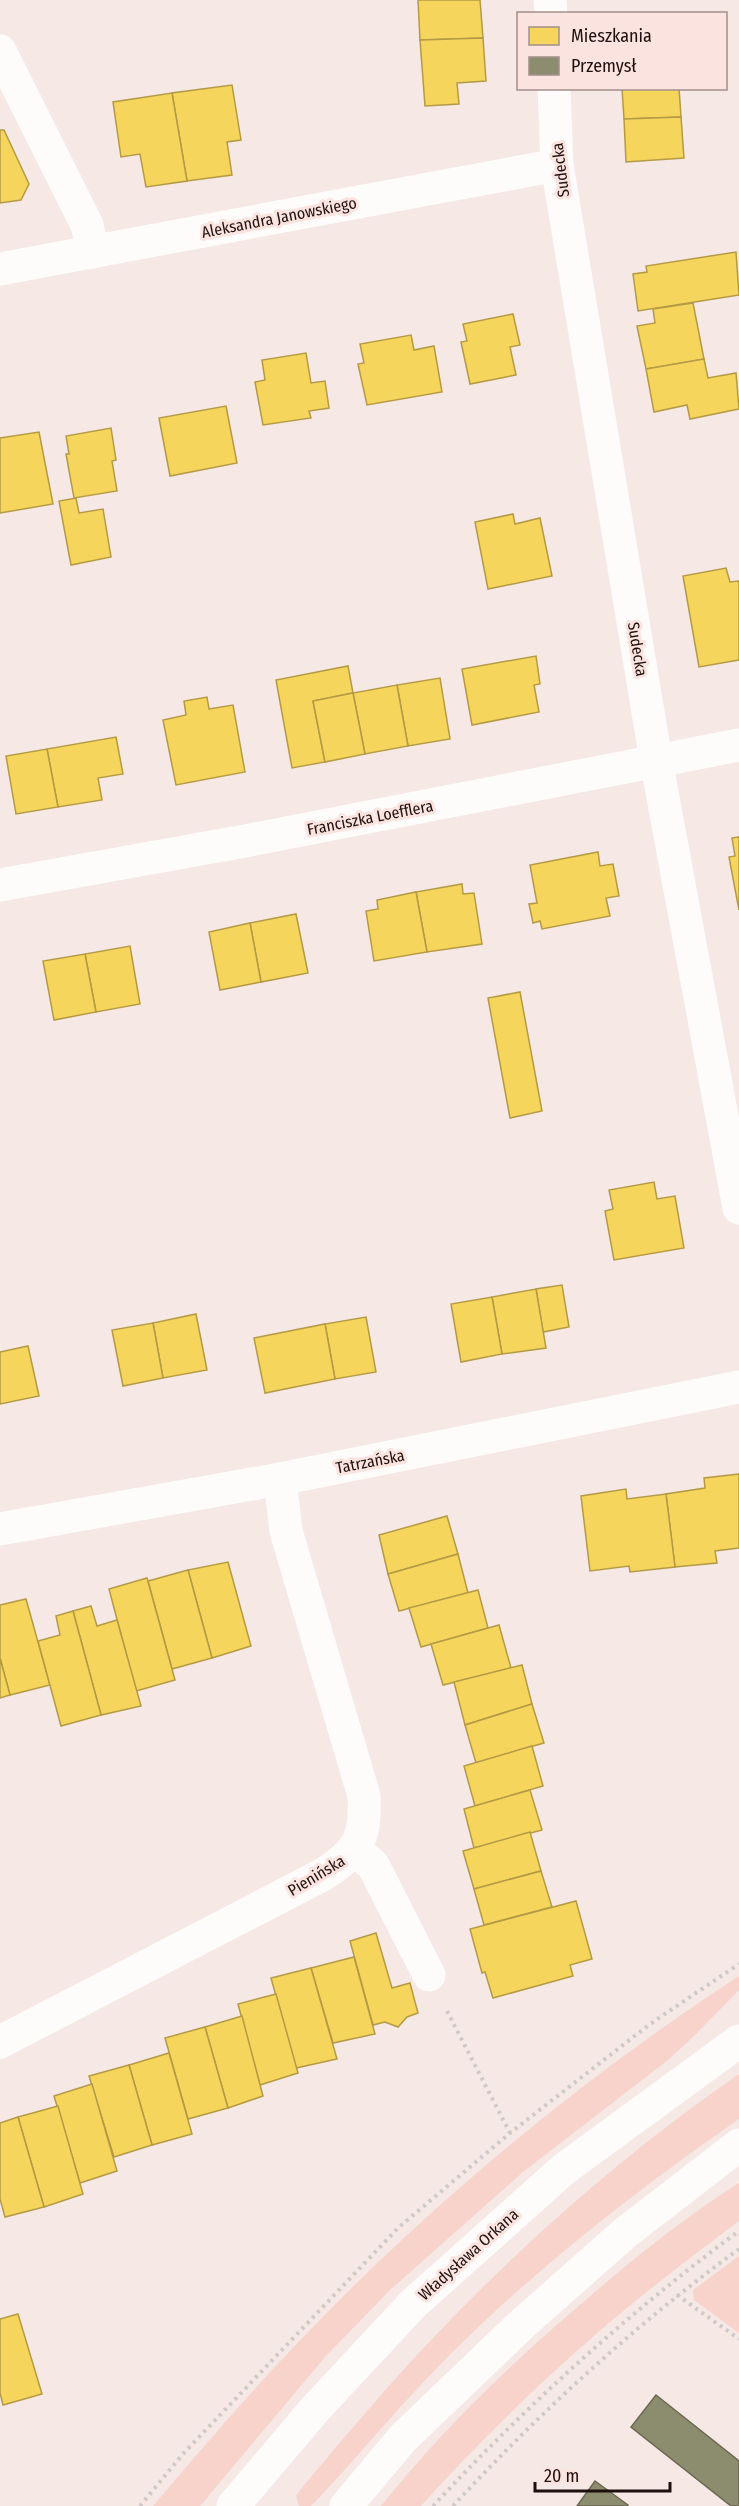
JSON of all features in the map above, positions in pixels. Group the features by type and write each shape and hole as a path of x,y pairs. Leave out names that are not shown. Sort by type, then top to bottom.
{"street":[{"path":"0,51 87,225 93,252"},
{"name":"Sudecka","path":"554,90 557,165 656,760 739,1208"},
{"name":"Aleksandra Janowskiego","path":"0,269 557,165"},
{"name":"Franciszka Loefflera","path":"0,885 245,841 739,745"},
{"name":"Tatrzańska","path":"0,1529 279,1479 739,1386"},
{"name":"Pienińska","path":"0,2042 324,1874 355,1850 365,1813 364,1796 286,1531 279,1479"},
{"path":"355,1850 373,1865 429,1976"},
{"name":"Władysława Orkana","path":"233,2506 316,2408 413,2304 564,2169 739,2041"},
{"path":"346,2506 403,2438 521,2325 625,2233 739,2145"}],"path":[{"path":"140,2506 182,2455 398,2228 510,2133 651,2024 739,1964"},
{"path":"429,1976 510,2133"},
{"path":"433,2506 497,2438 621,2324 739,2231"},
{"path":"453,2506 542,2414 677,2295 739,2249"},
{"path":"677,2295 739,2339"}],"shaded area":[{"path":"739,1976 739,1990 668,2060 523,2172 390,2290 325,2357 200,2506 153,2506 292,2349 411,2231 516,2140 571,2096 682,2014"},
{"path":"739,2074 739,2119 619,2207 542,2270 434,2371 311,2506 299,2506 296,2496 305,2484 401,2373 469,2301 542,2231 618,2165"},
{"path":"739,2183 739,2221 631,2305 568,2359 507,2416 421,2506 381,2506 446,2431 541,2339 650,2247"},
{"path":"739,2256 739,2333 694,2300 693,2290"}],"building: Mieszkania":[{"path":"418,0 480,0 483,38 420,40"},
{"path":"483,38 486,81 457,83 459,104 425,106 420,40"},
{"path":"232,85 241,140 227,142 232,175 187,181 172,93"},
{"path":"622,90 679,90 681,117 624,119"},
{"path":"172,93 187,181 146,187 140,154 121,157 113,102"},
{"path":"681,117 684,158 626,162 624,119"},
{"path":"0,130 4,130 29,184 21,200 0,203"},
{"path":"736,252 739,295 638,311 633,274 647,272 646,266"},
{"path":"693,303 704,359 646,369 637,326 655,323 653,309"},
{"path":"513,314 520,345 510,347 516,375 470,384 461,342 467,341 463,324"},
{"path":"411,335 414,350 434,346 442,392 367,405 358,364 364,363 360,344"},
{"path":"306,353 311,383 325,381 329,408 309,411 311,418 263,425 255,382 265,380 262,360"},
{"path":"704,359 708,378 736,373 739,409 690,419 687,405 654,412 646,369"},
{"path":"226,406 237,463 170,476 159,418"},
{"path":"111,428 116,460 112,461 117,491 74,498 66,454 69,454 66,436"},
{"path":"39,432 53,504 0,513 0,438"},
{"path":"76,498 79,513 103,509 111,557 71,565 59,501"},
{"path":"513,514 515,524 540,518 552,576 488,589 475,522"},
{"path":"726,568 730,582 739,581 739,660 699,667 683,576"},
{"path":"536,656 540,684 534,685 539,712 472,725 462,669"},
{"path":"348,666 353,693 313,701 325,762 292,768 276,680"},
{"path":"440,678 450,739 408,746 397,685"},
{"path":"397,685 408,746 365,754 353,693"},
{"path":"353,693 365,754 325,762 313,701"},
{"path":"207,697 209,709 233,705 245,772 176,785 163,720 186,715 184,701"},
{"path":"116,737 123,774 98,778 102,800 58,807 47,749"},
{"path":"47,749 58,807 16,814 6,756"},
{"path":"739,837 739,910 729,857 735,856 732,838"},
{"path":"598,852 600,866 613,864 619,896 606,898 610,916 542,929 540,921 533,923 529,904 537,903 530,865"},
{"path":"462,884 463,894 474,893 482,944 427,952 416,892"},
{"path":"416,892 427,952 374,961 366,911 378,909 377,900"},
{"path":"296,914 308,973 261,982 250,923"},
{"path":"250,923 261,982 220,990 209,932"},
{"path":"130,946 140,1004 96,1012 85,954"},
{"path":"85,954 96,1012 54,1020 43,961"},
{"path":"520,992 542,1111 510,1118 488,998"},
{"path":"654,1182 657,1199 675,1196 684,1248 614,1260 605,1211 613,1209 609,1190"},
{"path":"562,1285 569,1327 543,1332 536,1289"},
{"path":"536,1289 546,1348 502,1354 492,1297"},
{"path":"492,1297 502,1354 461,1362 451,1304"},
{"path":"196,1314 207,1370 163,1378 153,1323"},
{"path":"366,1317 376,1372 335,1379 325,1324"},
{"path":"153,1323 163,1378 123,1386 112,1330"},
{"path":"325,1324 335,1379 265,1393 254,1338"},
{"path":"28,1346 39,1396 0,1404 0,1352"},
{"path":"739,1474 739,1548 715,1551 717,1563 675,1567 666,1494 705,1488 704,1478"},
{"path":"626,1489 627,1499 666,1494 675,1567 630,1572 629,1566 590,1571 581,1496"},
{"path":"447,1516 458,1554 388,1574 379,1535"},
{"path":"458,1554 468,1593 399,1611 388,1574"},
{"path":"228,1562 251,1646 212,1658 188,1570"},
{"path":"188,1570 212,1658 172,1669 148,1581"},
{"path":"147,1578 175,1680 136,1691 109,1589"},
{"path":"478,1590 488,1628 421,1647 409,1608"},
{"path":"26,1599 50,1685 10,1695 0,1658 0,1605"},
{"path":"91,1606 97,1626 117,1620 141,1706 101,1715 73,1611"},
{"path":"73,1611 101,1715 61,1726 38,1641 60,1635 56,1616"},
{"path":"499,1625 511,1668 443,1685 431,1644"},
{"path":"0,1658 10,1695 0,1698"},
{"path":"522,1665 532,1704 465,1725 454,1682"},
{"path":"532,1704 544,1743 476,1763 465,1725"},
{"path":"532,1746 543,1786 475,1806 464,1766"},
{"path":"530,1790 542,1830 474,1848 464,1809"},
{"path":"530,1832 541,1871 474,1889 463,1851"},
{"path":"541,1871 552,1907 484,1925 474,1889"},
{"path":"576,1901 592,1959 570,1965 573,1976 493,1998 485,1972 482,1973 470,1929"},
{"path":"376,1933 392,1988 410,1983 418,2013 407,2017 398,2027 385,2022 373,2025 350,1941"},
{"path":"354,1957 375,2034 333,2043 311,1968"},
{"path":"311,1968 337,2059 296,2068 271,1978"},
{"path":"276,1994 298,2073 260,2085 238,2004"},
{"path":"242,2016 263,2096 228,2108 205,2027"},
{"path":"205,2027 228,2108 188,2119 165,2038"},
{"path":"169,2053 192,2134 152,2145 129,2065"},
{"path":"129,2065 152,2145 114,2157 89,2076"},
{"path":"92,2084 117,2171 80,2183 54,2096"},
{"path":"58,2106 83,2194 44,2207 18,2117"},
{"path":"18,2117 44,2207 5,2217 0,2199 0,2123"},
{"path":"18,2314 42,2394 3,2405 0,2393 0,2319"}],"building: Przemysł":[{"path":"656,2395 739,2461 739,2506 731,2506 631,2427"},
{"path":"595,2481 628,2505 577,2506"}]}
